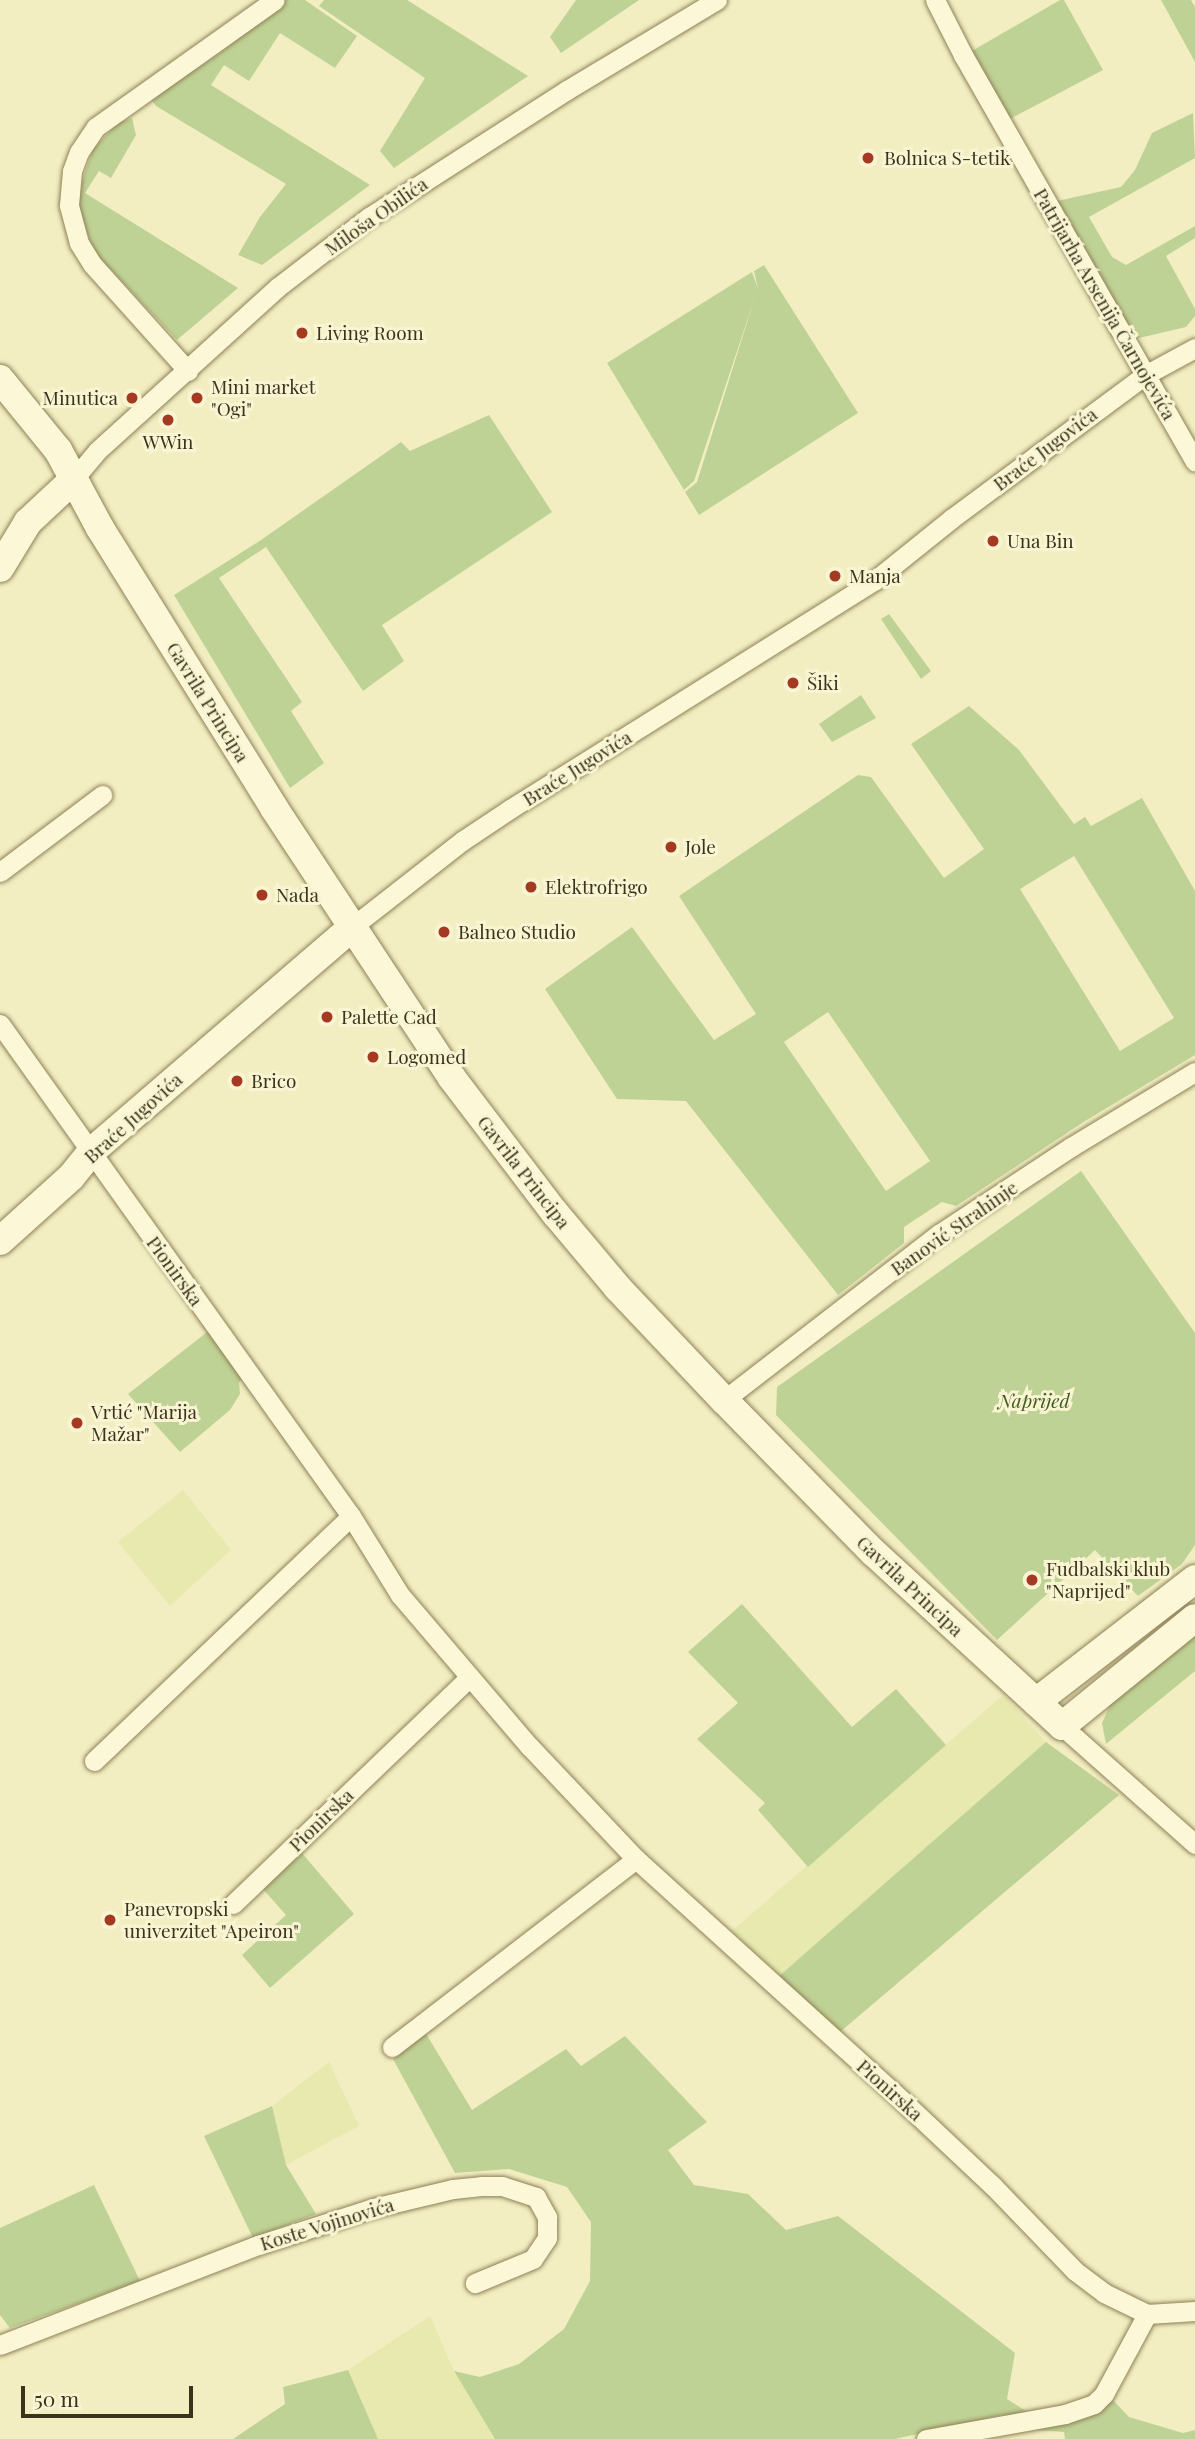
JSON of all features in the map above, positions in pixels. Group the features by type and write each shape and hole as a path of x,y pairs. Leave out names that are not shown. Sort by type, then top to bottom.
{"main road":[{"name":"Gavrila Principa","path":"0,379 51,439 72,481 274,808 452,1078 501,1145 617,1287 724,1400 873,1552 1062,1726"},
{"path":"0,568 29,522 72,481"},
{"name":"Braće Jugovića","path":"0,1241 71,1177 92,1152 352,927"},
{"path":"1036,1702 1195,1579"},
{"path":"1062,1726 1195,1618"}],"street":[{"path":"188,371 170,347 92,264 79,243 69,205 72,172 96,127 275,0"},
{"name":"Miloša Obilića","path":"72,481 97,451 278,287 369,217 567,90 717,0"},
{"name":"Patrijarha Arsenija Čarnojevića","path":"935,0 963,55 1195,461"},
{"name":"Braće Jugovića","path":"352,927 452,848 500,816 874,581 951,519 1145,375 1195,348"},
{"path":"0,872 103,795"},
{"name":"Pionirska","path":"0,1024 351,1516 400,1595 530,1747 636,1858 891,2090 993,2186 1075,2271 1104,2293 1147,2314"},
{"name":"Banović Strahinje","path":"724,1400 939,1234 1195,1072"},
{"path":"93,1761 351,1516"},
{"name":"Pionirska","path":"233,1904 469,1678"},
{"name":"Gavrila Principa","path":"1062,1726 1195,1844"},
{"path":"392,2047 636,1858"},
{"name":"Koste Vojinovića","path":"0,2345 258,2245 373,2208 453,2189 481,2186 502,2186 536,2197 547,2217 547,2238 533,2259 474,2283"},
{"path":"926,2439 1065,2414 1094,2404 1104,2394 1147,2314 1195,2311"}],"green space":[{"path":"286,0 305,0 357,36 335,68 280,33 249,81 224,65 211,85 370,185 262,265 238,255 260,217 286,184 156,106 151,99 220,53"},
{"path":"324,0 407,0 528,76 394,168 380,151 425,78 319,6"},
{"path":"576,0 639,0 561,53 550,37"},
{"path":"1064,0 1103,70 1004,122 965,55"},
{"path":"1161,0 1191,0 1195,7 1195,62"},
{"path":"1193,113 1195,158 1089,217 1112,257 1126,265 1195,226 1195,238 1166,256 1195,309 1195,316 1186,327 1135,339 1057,201 1121,187 1135,170 1152,133"},
{"path":"132,118 136,135 111,178 99,171 85,193 238,288 177,340 97,255 80,218 78,194 93,149 118,123"},
{"path":"764,265 858,413 699,515 685,492 697,482 755,297 694,481 684,490 607,363 752,272 758,289 754,271"},
{"path":"489,415 552,512 382,625 404,661 363,691 266,547 219,578 302,702 291,711 324,763 290,788 174,595 261,540 401,442 410,451"},
{"path":"889,614 931,671 921,679 881,619"},
{"path":"861,695 876,718 832,742 819,724"},
{"path":"969,706 1019,750 1074,824 1085,817 1091,826 1142,798 1195,891 1195,1055 1085,1121 956,1206 942,1202 904,1227 904,1243 838,1295 686,1101 617,1099 545,989 632,927 714,1040 756,1014 679,896 858,775 871,777 944,878 984,849 911,744","holes":["1074,856 1174,1018 1120,1051 1020,889","828,1012 930,1161 886,1191 784,1042"]},
{"name":"Naprijed","path":"1081,1171 1195,1333 1195,1545 1182,1564 1138,1596 1095,1550 997,1640 776,1415 777,1387"},
{"path":"211,1329 245,1378 239,1382 240,1394 230,1410 180,1452 128,1394"},
{"path":"183,1490 231,1550 170,1606 118,1542"},
{"path":"742,1604 852,1727 896,1689 946,1745 808,1867 758,1810 765,1803 697,1739 738,1703 688,1652"},
{"path":"1195,1634 1195,1671 1106,1744 1102,1723 1110,1705"},
{"path":"1003,1695 1046,1742 778,1977 732,1931"},
{"path":"1046,1742 1119,1795 840,2032 778,1977"},
{"path":"301,1852 354,1914 270,1988 242,1955 286,1915 262,1888"},
{"path":"425,2032 472,2110 566,2049 581,2066 625,2036 707,2122 668,2150 694,2185 748,2194 786,2230 838,2216 1015,2353 1007,2399 1050,2426 1112,2399 1129,2417 1183,2433 1195,2430 1195,2439 1065,2439 1064,2432 1018,2429 1003,2415 895,2439 495,2439 454,2371 480,2377 519,2364 564,2329 590,2281 591,2222 567,2187 509,2169 455,2173 393,2059"},
{"path":"329,2062 359,2126 286,2165 272,2106"},
{"path":"272,2106 286,2165 316,2214 253,2238 204,2136"},
{"path":"94,2185 140,2281 10,2328 0,2315 0,2228"},
{"path":"430,2316 454,2371 495,2439 378,2439 348,2370"},
{"path":"348,2370 378,2439 233,2439 285,2404 283,2387"}],"place":[{"name":"Bolnica S-tetik","path":"868,158"},
{"name":"Living Room","path":"302,333"},
{"name":"Minutica","path":"132,398"},
{"name":"Mini market \"Ogi\"","path":"197,398"},
{"name":"WWin","path":"168,420"},
{"name":"Una Bin","path":"993,541"},
{"name":"Manja","path":"835,576"},
{"name":"Šiki","path":"793,683"},
{"name":"Jole","path":"671,847"},
{"name":"Elektrofrigo","path":"531,887"},
{"name":"Nada","path":"262,895"},
{"name":"Balneo Studio","path":"444,932"},
{"name":"Palette Cad","path":"327,1017"},
{"name":"Logomed","path":"373,1057"},
{"name":"Brico","path":"237,1081"},
{"name":"Vrtić \"Marija Mažar\"","path":"77,1423"},
{"name":"Fudbalski klub \"Naprijed\"","path":"1032,1580"},
{"name":"Panevropski univerzitet \"Apeiron\"","path":"110,1920"}]}
